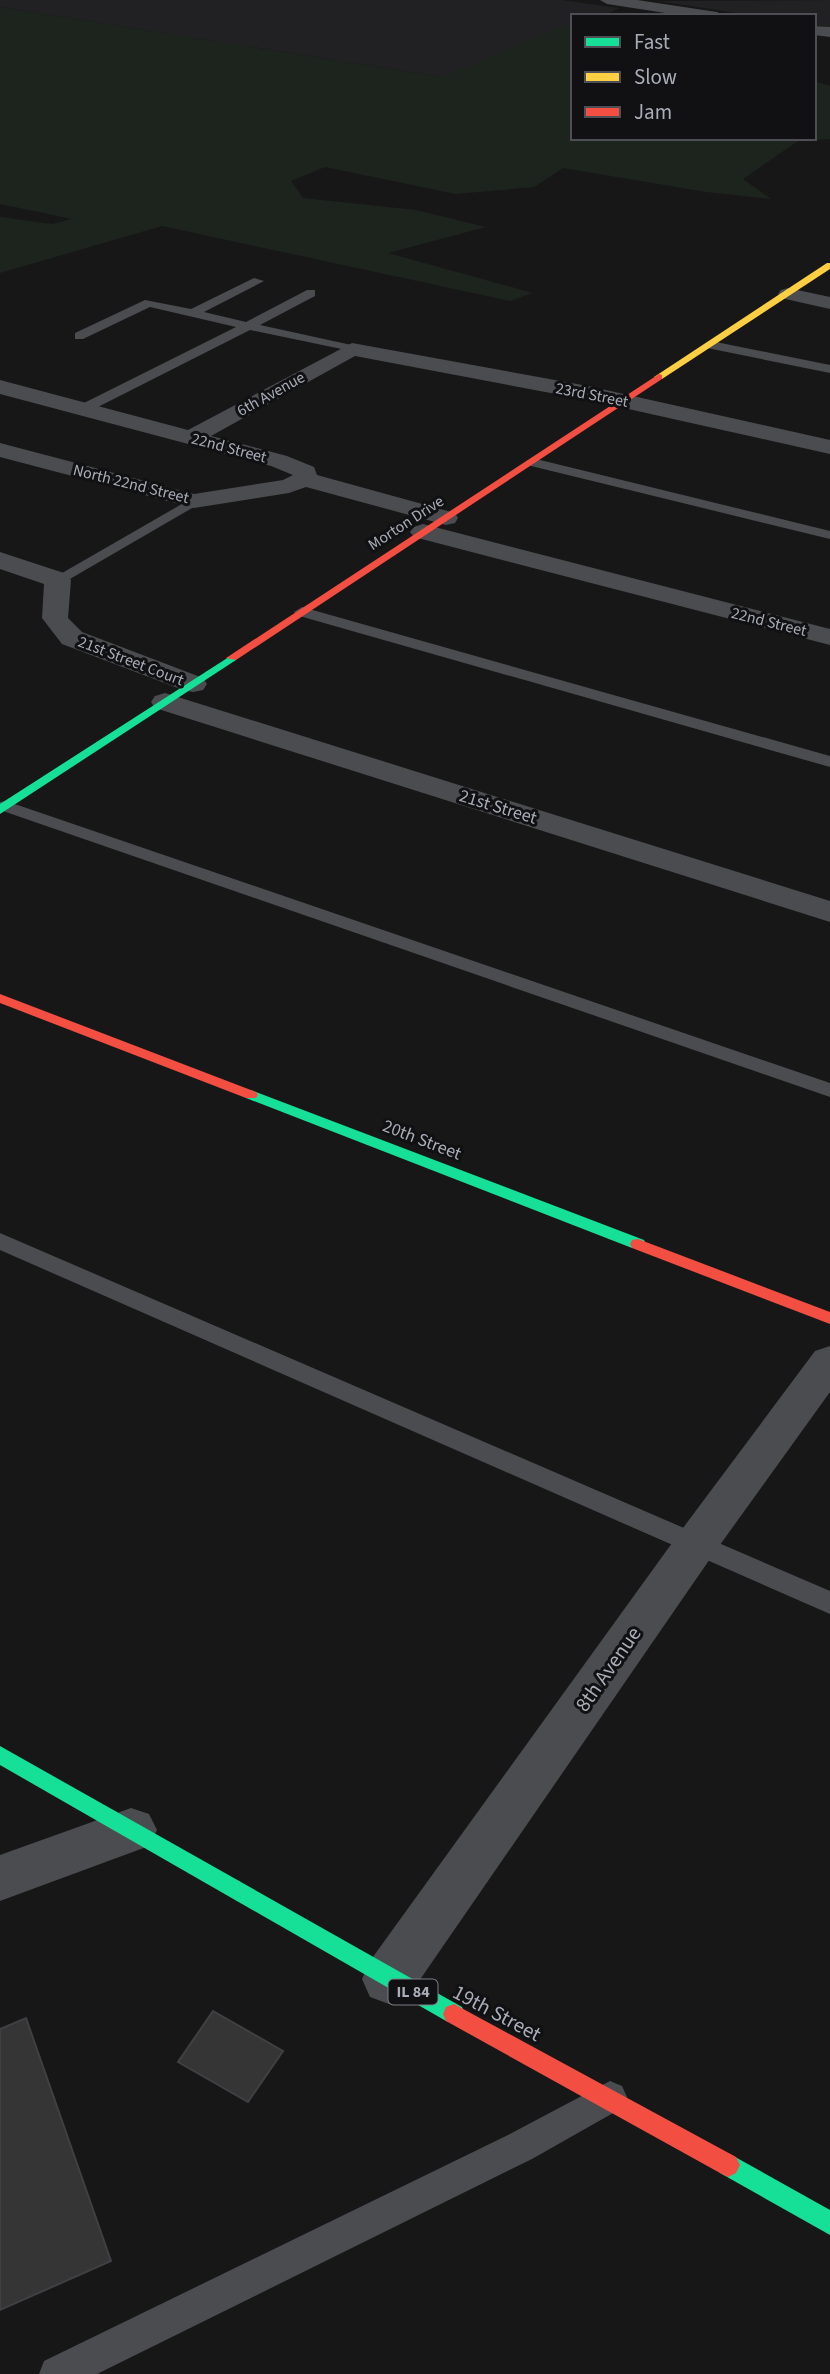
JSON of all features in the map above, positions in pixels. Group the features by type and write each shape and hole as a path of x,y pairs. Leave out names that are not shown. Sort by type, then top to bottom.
{"street":[{"path":"607,0 703,14"},
{"name":"Morton Drive","path":"3,808 830,265"},
{"path":"788,295 830,303"},
{"name":"23rd Street","path":"352,349 624,401 830,447"},
{"name":"6th Avenue","path":"190,438 352,349"},
{"name":"22nd Street","path":"0,387 295,467 306,472 304,480 446,518"},
{"name":"North 22nd Street","path":"0,450 194,501 289,486 304,480"},
{"name":"22nd Street","path":"422,532 830,638"},
{"path":"0,560 58,580"},
{"name":"21st Street Court","path":"58,580 54,600 58,628 93,648 193,684"},
{"name":"21st Street","path":"165,702 830,912"},
{"name":"20th Street","path":"0,998 830,1318"},
{"name":"8th Avenue","path":"389,1979 696,1544 830,1361"},
{"name":"19th Street","path":"0,1755 389,1979 610,2098 830,2223"},
{"path":"0,1878 131,1830"}],"lane":[{"path":"192,313 258,281"},
{"path":"83,410 311,293"},
{"path":"79,336 149,303 352,349"},
{"path":"711,345 830,369"},
{"path":"532,463 830,535"},
{"path":"58,580 194,501"},
{"path":"302,612 830,762"},
{"path":"3,808 830,1090"},
{"path":"0,1241 830,1603"},
{"path":"57,2374 520,2147 610,2098"}],"shaded area":[{"path":"0,0 561,0 619,8 607,14 571,14 571,30 460,80 0,7"},
{"path":"830,0 830,27 816,25 816,14 743,14 658,1"},
{"path":"0,7 442,77 571,23 571,140 814,140 798,141 743,179 771,199 706,192 563,168 534,187 456,194 325,167 291,181 303,198 416,210 486,227 388,253 533,293 510,301 162,226 0,273 0,217 52,224 72,219 0,204"},
{"path":"816,82 830,86 830,139 816,140"}],"building":[{"path":"213,2011 283,2051 248,2102 178,2062"},
{"path":"26,2018 111,2261 0,2310 0,2029"}],"traffic: fast":[{"path":"0,810 232,658"},
{"path":"251,1095 638,1244"},
{"path":"0,1755 454,2014"},
{"path":"728,2165 830,2223"}],"traffic: slow":[{"path":"659,377 830,265"}],"traffic: jam":[{"path":"232,658 659,377"},
{"path":"0,998 251,1095"},
{"path":"638,1244 830,1318"},
{"path":"454,2014 728,2165"}]}
